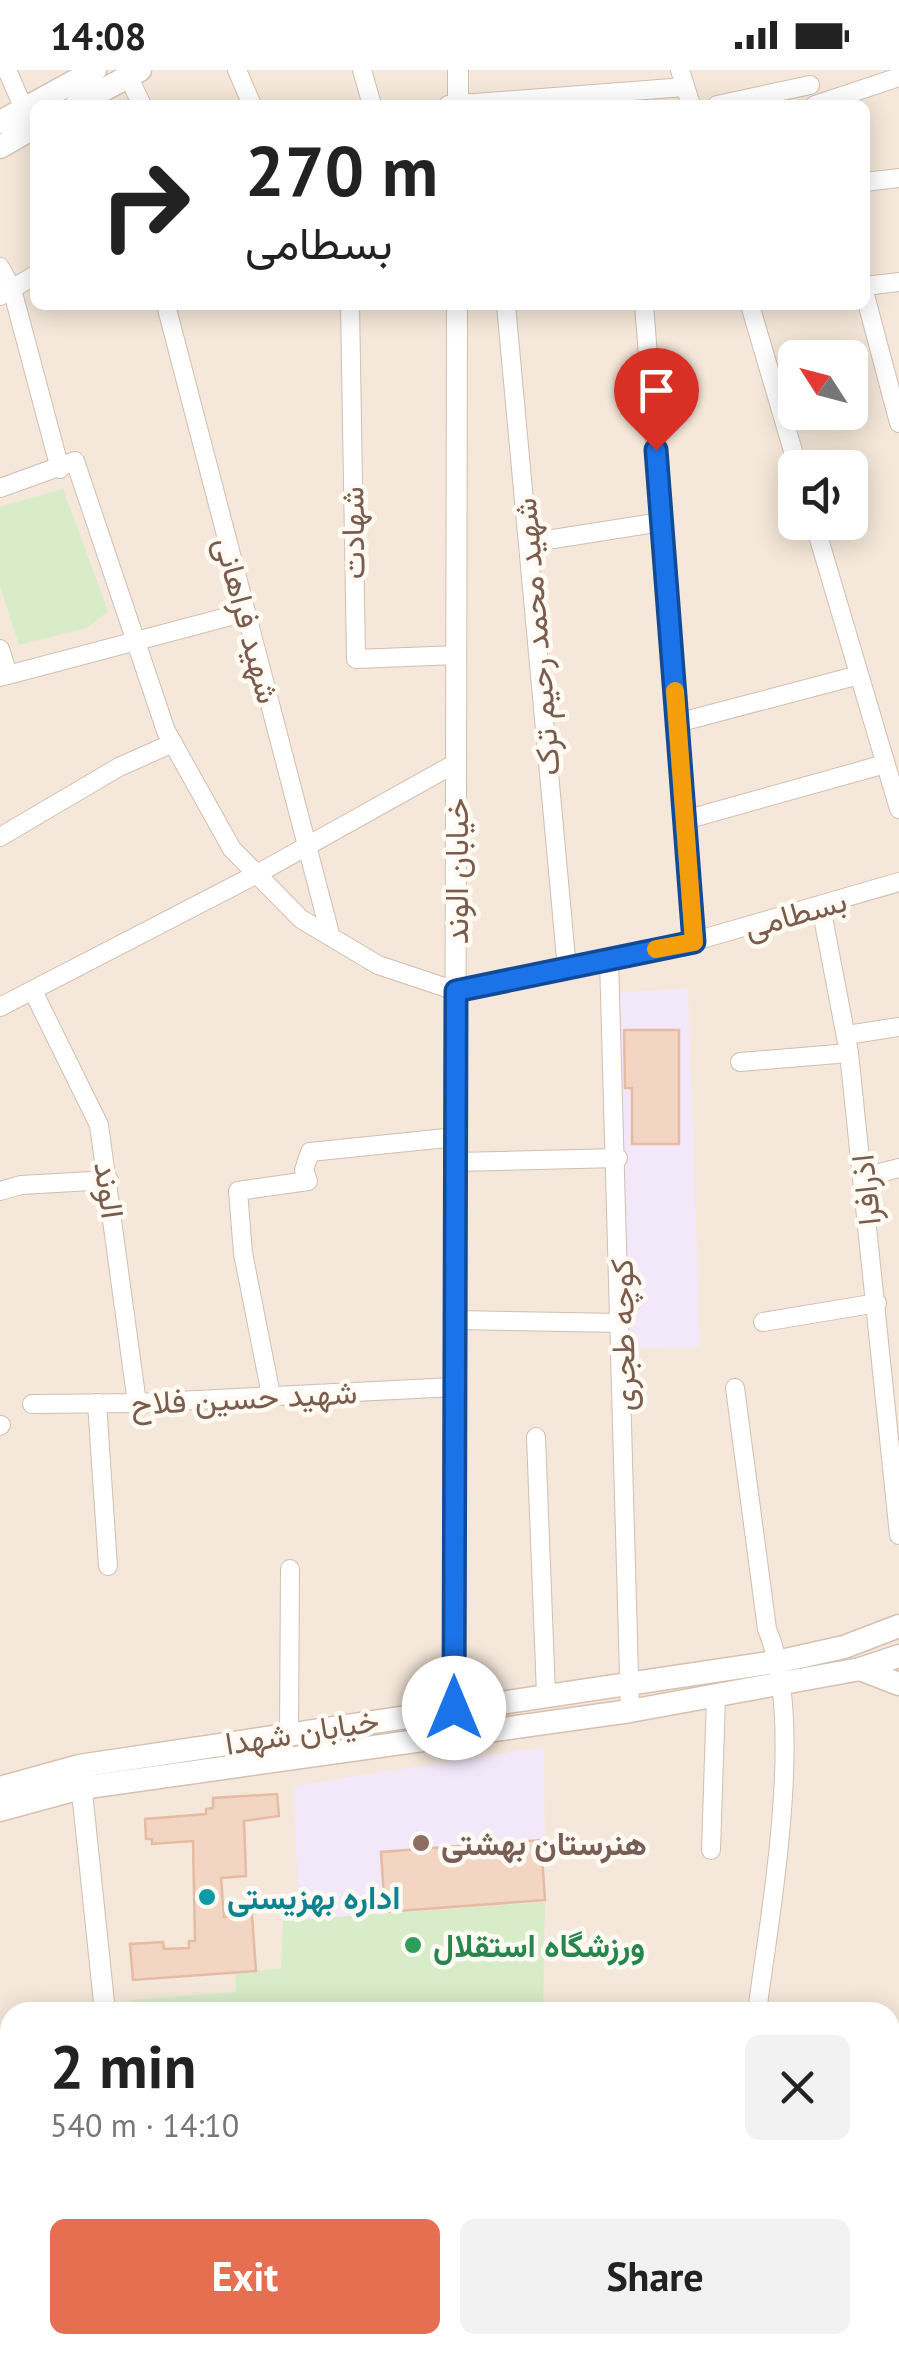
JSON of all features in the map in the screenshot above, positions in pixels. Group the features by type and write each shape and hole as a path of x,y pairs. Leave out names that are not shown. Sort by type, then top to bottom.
{"main road":[{"path":"61,100 95,70"},
{"path":"85,100 134,73"},
{"path":"0,122 30,125"},
{"path":"0,146 30,126"},
{"name":"خیابان شهدا","path":"0,1788 454,1737 716,1697 899,1626"},
{"name":"خیابان شهدا","path":"0,1810 80,1777 289,1734 628,1681 860,1669 899,1656"},
{"path":"860,1669 899,1684"}],"street":[{"path":"7,70 30,121"},
{"path":"237,70 250,100"},
{"path":"362,70 371,100"},
{"path":"454,100 458,70"},
{"path":"134,73 141,100"},
{"path":"734,100 808,77"},
{"path":"830,100 899,77"},
{"path":"570,100 628,98 685,87"},
{"path":"870,181 899,178"},
{"path":"0,267 67,465 173,743 232,849 302,919 378,964 456,991"},
{"path":"6,293 30,278"},
{"path":"870,285 899,282"},
{"name":"شهید فراهانی","path":"167,310 330,934"},
{"name":"شهادت","path":"350,310 356,659 457,655"},
{"name":"خیابان الوند","path":"454,1737 457,310"},
{"name":"شهید محمد رحیم ترک","path":"506,310 567,968"},
{"path":"644,310 694,942"},
{"path":"751,310 793,450"},
{"path":"869,310 899,422"},
{"path":"0,488 67,465"},
{"path":"528,543 661,522"},
{"path":"819,540 859,674 889,753 899,810"},
{"path":"0,648 4,676 246,612"},
{"path":"677,723 859,674"},
{"path":"0,837 119,767 173,743"},
{"path":"685,820 889,753"},
{"path":"0,1008 257,874 456,763"},
{"name":"بسطامی","path":"456,991 694,942 899,882"},
{"name":"اذرافرا","path":"821,907 848,1044 899,1535"},
{"name":"کوچه طجری","path":"610,958 630,1711"},
{"name":"الوند","path":"33,990 99,1125 110,1180 137,1403"},
{"path":"740,1062 848,1044 899,1027"},
{"path":"271,1396 243,1253 238,1192 308,1181 304,1170 310,1152 456,1137"},
{"path":"456,1162 618,1158"},
{"path":"864,1176 899,1168"},
{"path":"0,1191 21,1184 110,1180"},
{"path":"763,1322 877,1304"},
{"path":"455,1320 622,1323"},
{"name":"شهید حسین فلاح","path":"32,1404 137,1403 455,1387"},
{"path":"735,1388 767,1629 782,1673 776,1866 758,2002"},
{"path":"97,1404 108,1566"},
{"path":"536,1437 546,1694"},
{"path":"289,1734 290,1570"},
{"path":"711,1850 716,1697"},
{"path":"80,1777 104,2002"}],"shaded area":[{"path":"0,70 899,70 899,2002 0,2002"},
{"path":"688,988 700,1347 622,1348 619,993"},
{"name":"هنرستان بهشتی","path":"544,1747 545,1900 299,1920 294,1786"}],"green space":[{"path":"63,489 108,611 87,628 19,645 0,586 0,507"},
{"name":"ورزشگاه استقلال","path":"545,1902 543,2002 131,2002 236,1992 235,1972 281,1969 283,1921"}],"building":[{"path":"624,1030 679,1030 679,1144 632,1144 632,1088 625,1088"},
{"name":"اداره بهزیستی","path":"277,1794 279,1816 244,1821 246,1876 221,1878 224,1917 252,1915 256,1971 133,1980 130,1944 163,1942 164,1949 189,1948 189,1941 195,1941 193,1841 152,1844 152,1839 146,1839 145,1819 206,1814 206,1809 213,1808 213,1798"},
{"path":"541,1840 545,1900 385,1912 381,1852"}],"slow traffic":[{"path":"656,949 694,942 675,691"}],"place":[{"name":"هنرستان بهشتی","path":"421,1843"},
{"name":"اداره بهزیستی","path":"207,1897"},
{"name":"ورزشگاه استقلال","path":"413,1945"}],"route":[{"path":"454,1708 456,991 694,942 656,450"}]}
